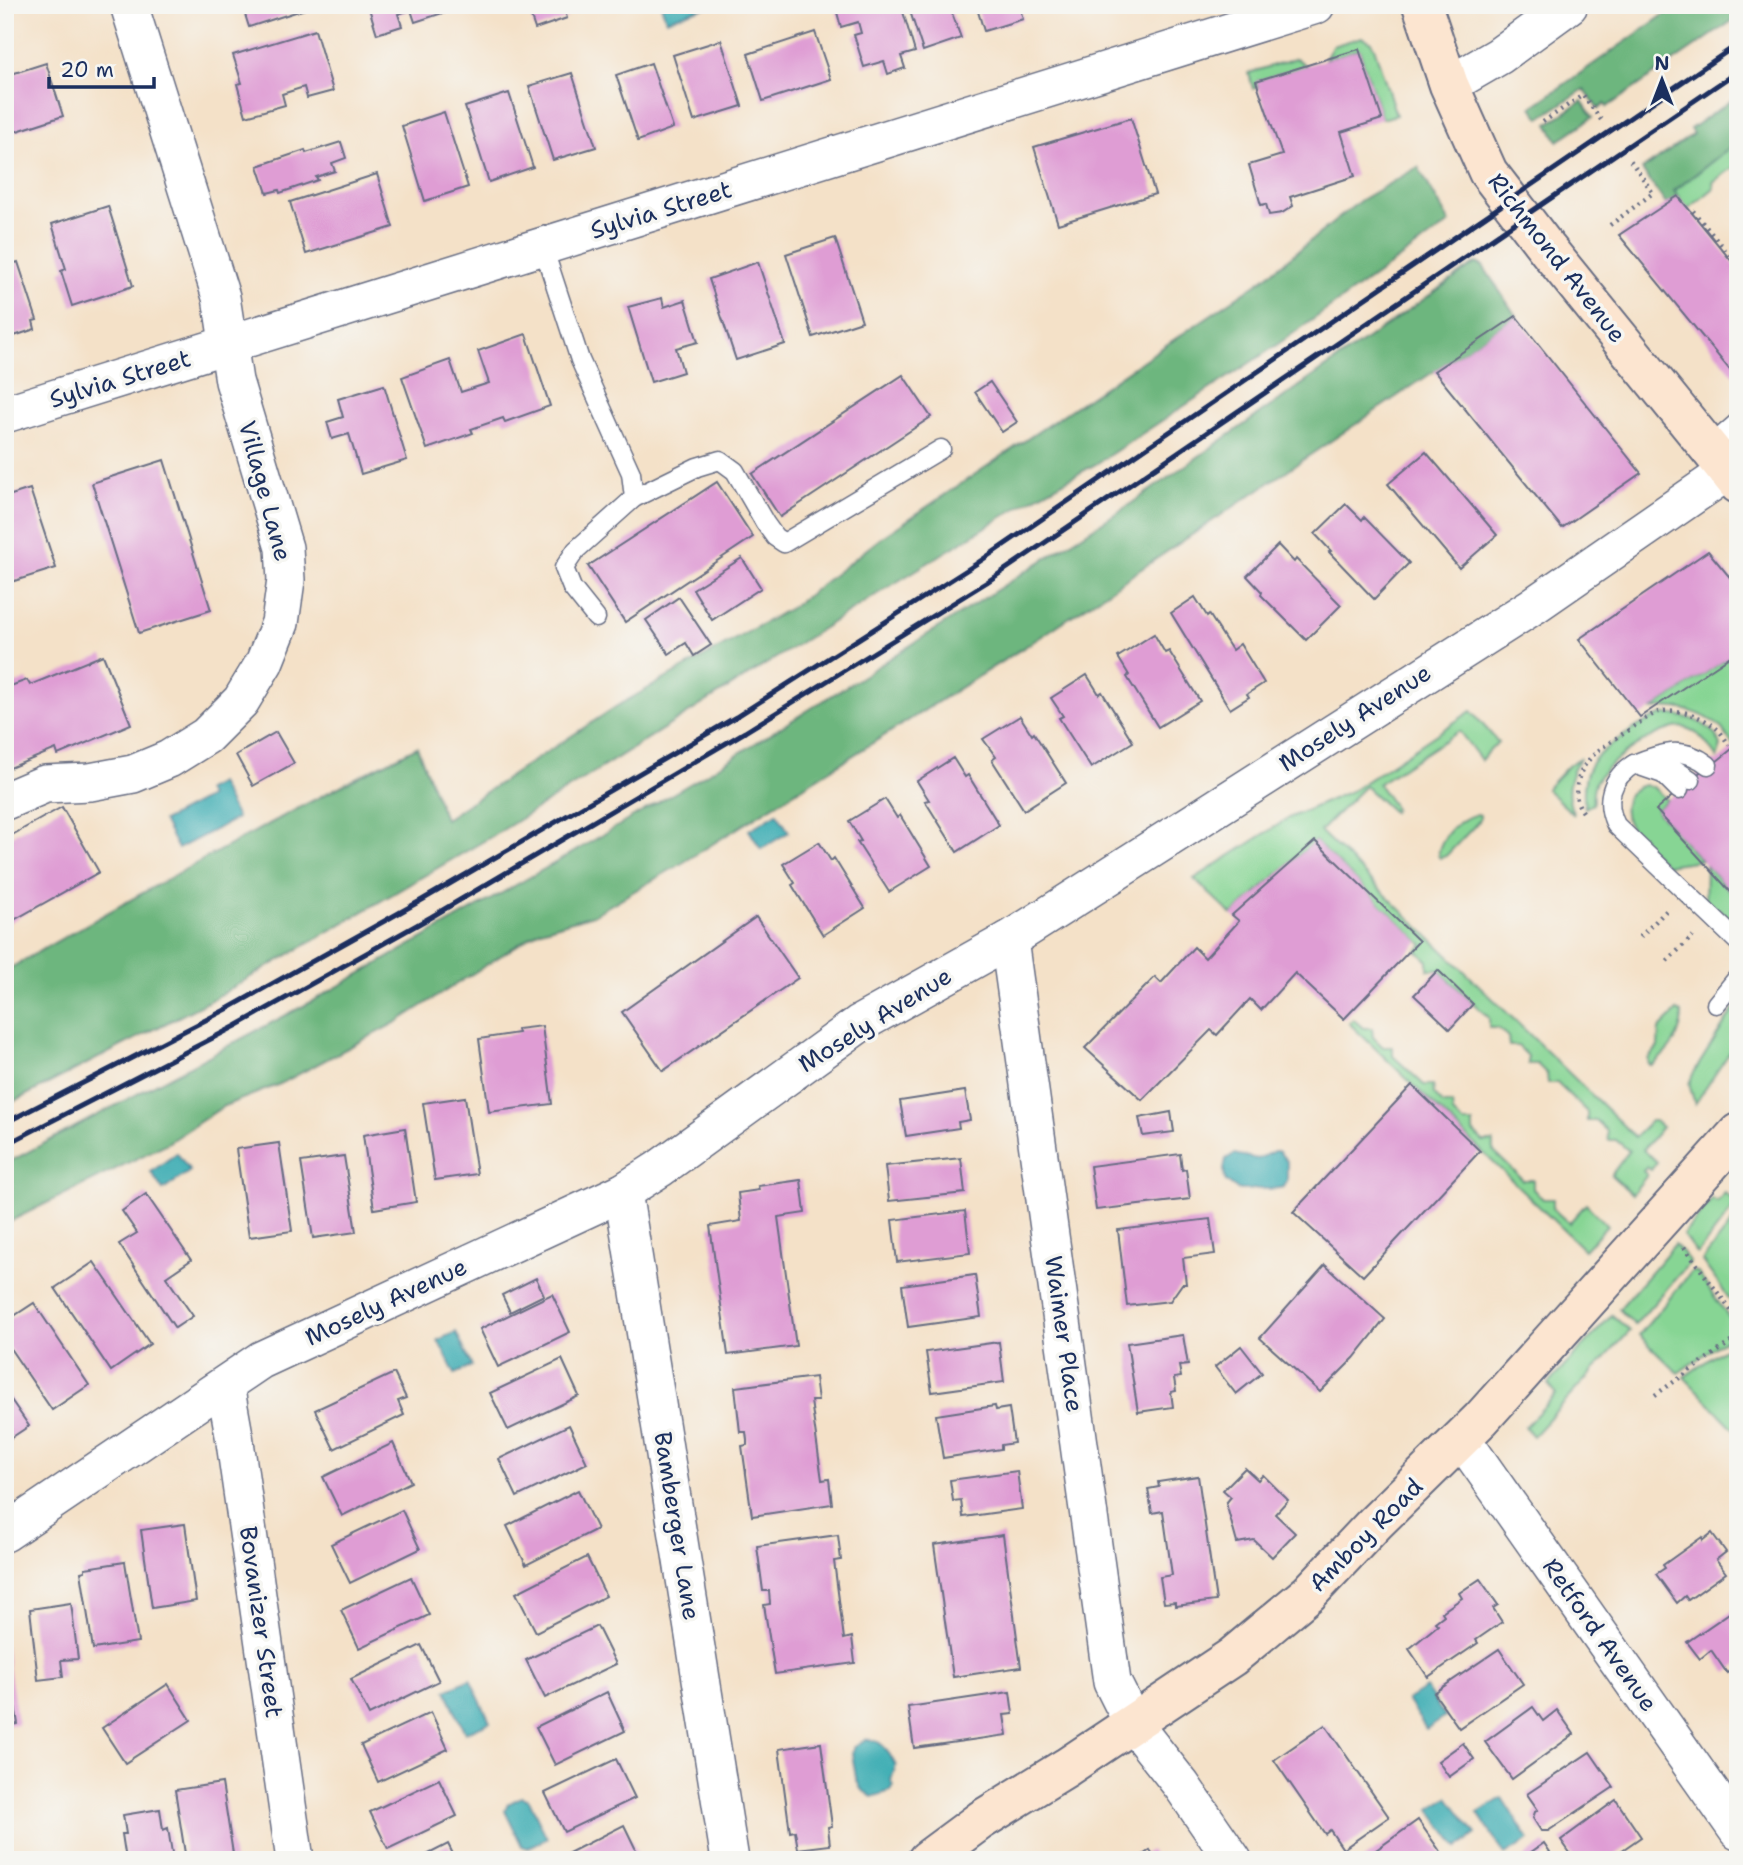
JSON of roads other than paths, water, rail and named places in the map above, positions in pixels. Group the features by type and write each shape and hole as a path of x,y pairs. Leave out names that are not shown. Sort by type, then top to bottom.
{"main road":[{"name":"Richmond Avenue","path":"1422,5 1449,85 1488,172 1724,468"},
{"name":"Amboy Road","path":"927,1860 981,1820 1133,1724 1231,1657 1309,1594 1375,1523 1462,1439 1737,1135"}],"street":[{"name":"Village Lane","path":"5,801 45,784 111,779 133,774 169,759 206,736 241,701 264,663 279,623 286,580 284,548 234,381 220,297 129,5"},
{"name":"Sylvia Street","path":"5,414 1316,5"},
{"path":"1449,85 1499,55 1569,5"},
{"name":"Mosely Avenue","path":"5,1533 261,1360 623,1192 659,1169 859,1024 1009,940 1533,606 1724,468"},
{"name":"Waimer Place","path":"1009,940 1112,1682 1133,1724 1182,1786 1233,1860"},
{"name":"Bamberger Lane","path":"623,1192 730,1860"},
{"name":"Bovanizer Street","path":"225,1385 295,1860"},
{"name":"Retford Avenue","path":"1462,1439 1738,1831"}],"lane":[{"path":"543,247 580,360 631,473 634,498"},
{"path":"1724,468 1738,422"},
{"path":"596,618 572,587 564,568 576,550 634,498 697,467 720,460 735,471 770,530 784,543 941,449"},
{"path":"1634,764 1663,774 1694,777 1688,763 1665,758 1634,764 1618,777 1612,787 1610,806 1616,825 1738,942"},
{"path":"1717,1003 1738,977"}],"water":[{"path":"661,5 708,5 708,6 666,20"},
{"path":"219,783 237,818 178,849 163,821 209,797 206,790"},
{"path":"777,813 789,832 761,849 749,830"},
{"path":"1278,1151 1287,1161 1287,1181 1284,1187 1243,1190 1236,1189 1225,1180 1226,1159 1234,1154 1258,1159"},
{"path":"177,1153 190,1171 163,1190 151,1172"},
{"path":"456,1332 472,1366 455,1374 438,1340"},
{"path":"470,1679 490,1722 465,1733 446,1690"},
{"path":"1426,1688 1445,1717 1426,1729 1407,1700"},
{"path":"866,1739 881,1744 896,1766 891,1780 894,1786 891,1791 872,1797 861,1789 856,1778 852,1753 855,1746"},
{"path":"521,1797 529,1800 547,1838 528,1848 522,1846 505,1811 508,1804"},
{"path":"1448,1797 1476,1834 1458,1847 1430,1809"},
{"path":"1502,1798 1529,1840 1505,1855 1478,1813"}],"railway":[{"path":"5,1123 229,1008 422,900 736,717 976,564 1738,44"},
{"path":"5,1145 236,1026 431,917 745,732 987,582 1738,71"}]}
